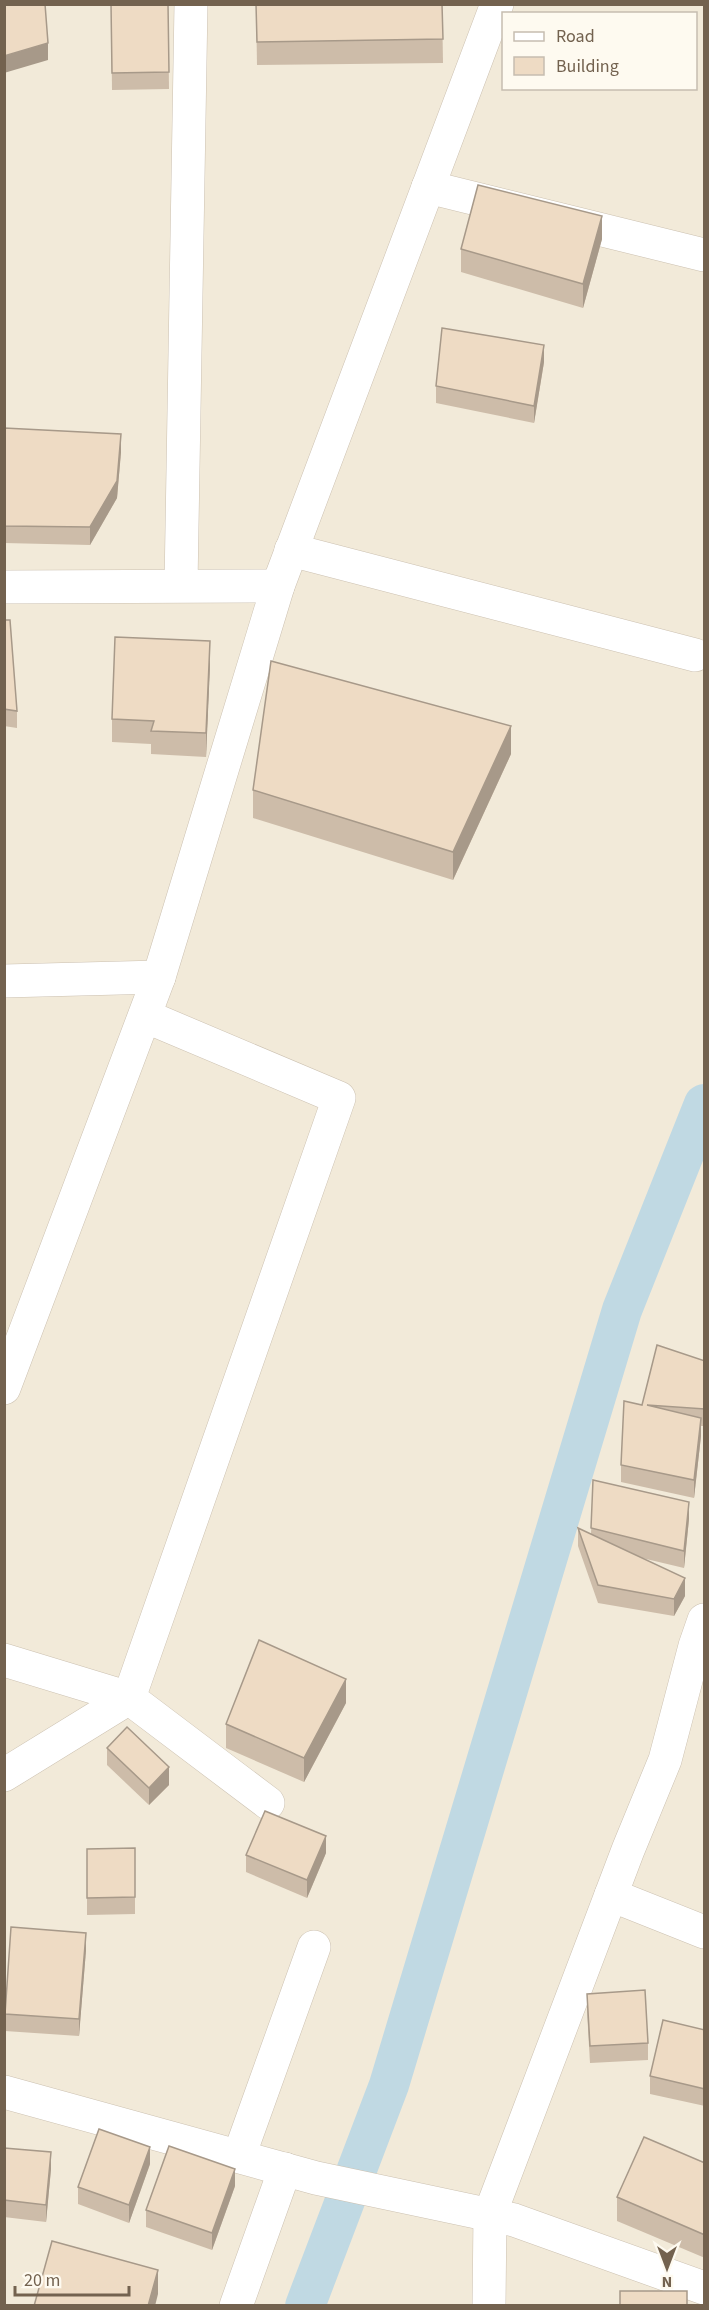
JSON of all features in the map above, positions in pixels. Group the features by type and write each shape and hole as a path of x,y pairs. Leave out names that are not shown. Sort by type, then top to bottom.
{"street":[{"path":"181,585 191,4"},
{"path":"4,1388 159,977 278,586 497,4"},
{"path":"428,188 705,255"},
{"path":"291,550 695,654"},
{"path":"4,587 278,586"},
{"path":"4,981 159,977"},
{"path":"4,1775 129,1698 339,1098 145,1016"},
{"path":"489,2306 490,2214 611,1895 695,1685 705,1620"},
{"path":"4,1660 129,1698 268,1803"},
{"path":"611,1895 705,1932"},
{"path":"238,2156 314,1947"},
{"path":"4,2092 316,2178 514,2220 705,2288"},
{"path":"236,2306 285,2169"}],"shaded area":[{"path":"5,5 704,5 704,2305 5,2305"}],"building":[{"path":"4,4 45,4 48,43 4,56"},
{"path":"111,4 168,4 169,72 112,73"},
{"path":"256,4 442,4 443,39 257,42"},
{"path":"478,185 602,216 583,284 461,249"},
{"path":"442,328 544,345 534,406 436,386"},
{"path":"4,428 121,434 117,481 90,527 4,526"},
{"path":"4,620 10,620 17,711 4,709"},
{"path":"115,637 210,641 206,733 151,731 154,721 112,719"},
{"path":"271,661 511,726 453,852 253,790"},
{"path":"657,1345 705,1361 705,1409 647,1405 701,1418 694,1480 621,1465 624,1401 642,1405"},
{"path":"593,1480 689,1502 684,1551 591,1528"},
{"path":"578,1528 685,1578 674,1599 598,1585"},
{"path":"259,1640 346,1679 304,1758 226,1724"},
{"path":"127,1727 169,1767 149,1788 107,1748"},
{"path":"265,1811 326,1836 307,1880 246,1855"},
{"path":"135,1848 135,1897 87,1898 87,1849"},
{"path":"11,1927 86,1933 79,2019 5,2014"},
{"path":"645,1990 648,2043 590,2046 587,1994"},
{"path":"663,2020 705,2030 705,2089 650,2076"},
{"path":"99,2129 150,2147 129,2205 78,2187"},
{"path":"644,2137 705,2163 705,2235 617,2197"},
{"path":"169,2146 235,2169 212,2233 146,2210"},
{"path":"4,2148 51,2152 46,2205 4,2200"},
{"path":"52,2241 158,2270 148,2306 34,2306"},
{"path":"620,2291 687,2291 687,2306 620,2306"}],"waterway":[{"path":"305,2306 389,2085 622,1310 704,1104"}]}
